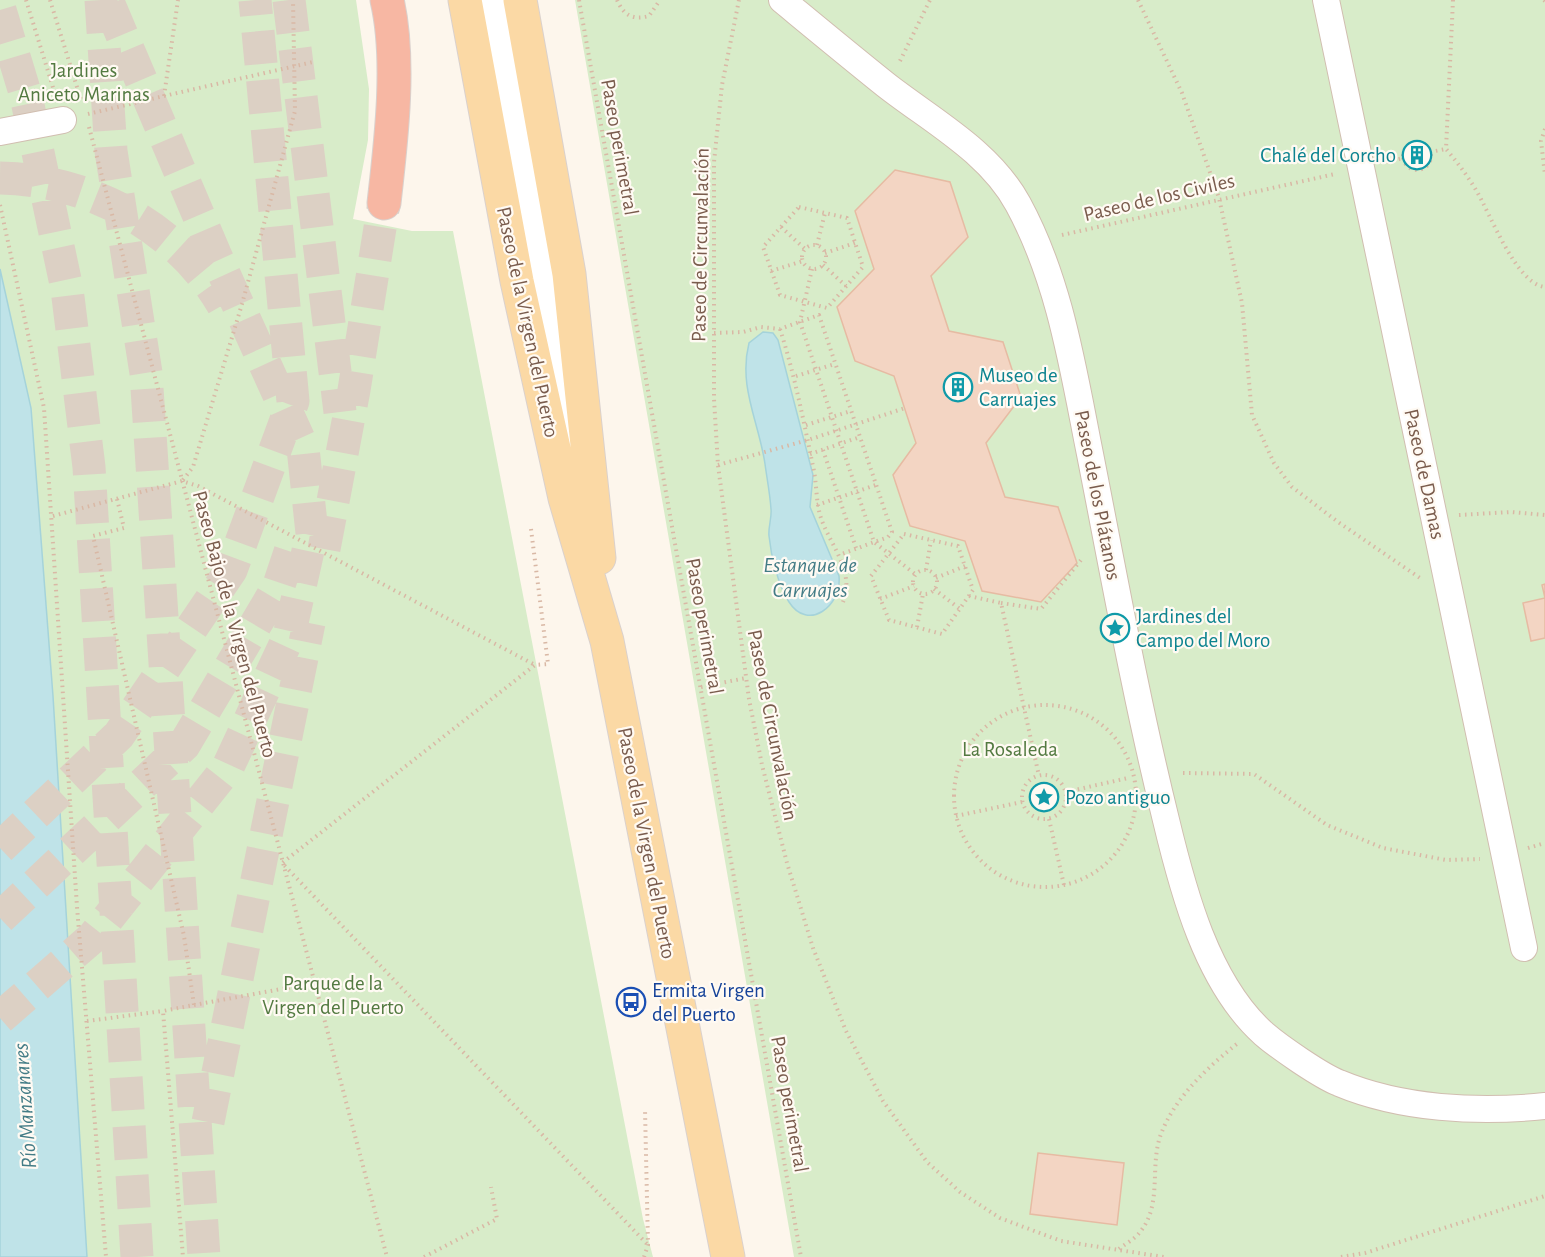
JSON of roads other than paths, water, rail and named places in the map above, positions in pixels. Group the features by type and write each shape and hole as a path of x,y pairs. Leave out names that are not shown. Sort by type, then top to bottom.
{"highway":[{"path":"384,203 392,126 392,55 387,0"}],"main road":[{"name":"Paseo de la Virgen del Puerto","path":"465,0 517,281 563,487 607,640 728,1257"},
{"name":"Paseo de la Virgen del Puerto","path":"519,0 569,274 607,640"}],"street":[{"name":"Paseo de la Virgen del Puerto","path":"491,0 607,640"},
{"name":"Paseo de los Plátanos","path":"782,0 888,86 984,159 1017,202 1035,241 1063,316 1108,545 1144,775 1193,921 1234,998 1259,1027 1337,1083 1401,1101 1471,1109 1545,1106"},
{"name":"Paseo de Damas","path":"1326,0 1524,948"},
{"path":"0,132 74,117"}],"water":[{"name":"Río Manzanares","path":"0,269 31,408 53,696 87,1257 0,1257"},
{"name":"Estanque de Carruajes","path":"763,332 773,333 778,340 813,475 810,507 839,576 835,597 830,605 814,615 805,615 797,611 789,602 778,579 771,552 769,492 746,375 749,343"}],"tunnel":[{"path":"101,0 111,151 146,373 204,1257"},
{"path":"0,848 119,735 231,570 293,401 255,0"},
{"path":"289,0 340,412"},
{"path":"0,1018 93,937 228,767 289,636 312,533 303,448 215,254 108,2"},
{"path":"0,10 26,96 67,289 89,467 137,1257"},
{"path":"0,178 66,187 98,198 128,213 156,231 182,253 204,277 223,305"},
{"path":"324,549 354,390 384,203"},
{"path":"0,918 184,745 279,585 291,549"},
{"path":"208,1122 309,623"}],"place":[{"name":"Chalé del Corcho","path":"1417,155"},
{"name":"Museo de Carruajes","path":"958,387"},
{"name":"Jardines del Campo del Moro","path":"1115,628"},
{"name":"Pozo antiguo","path":"1044,797"},
{"name":"Ermita Virgen del Puerto","path":"631,1002"}],"park label":[{"name":"Jardines Aniceto Marinas","path":"84,82"},
{"name":"La Rosaleda","path":"1010,749"},
{"name":"Parque de la Virgen del Puerto","path":"333,995"}]}
